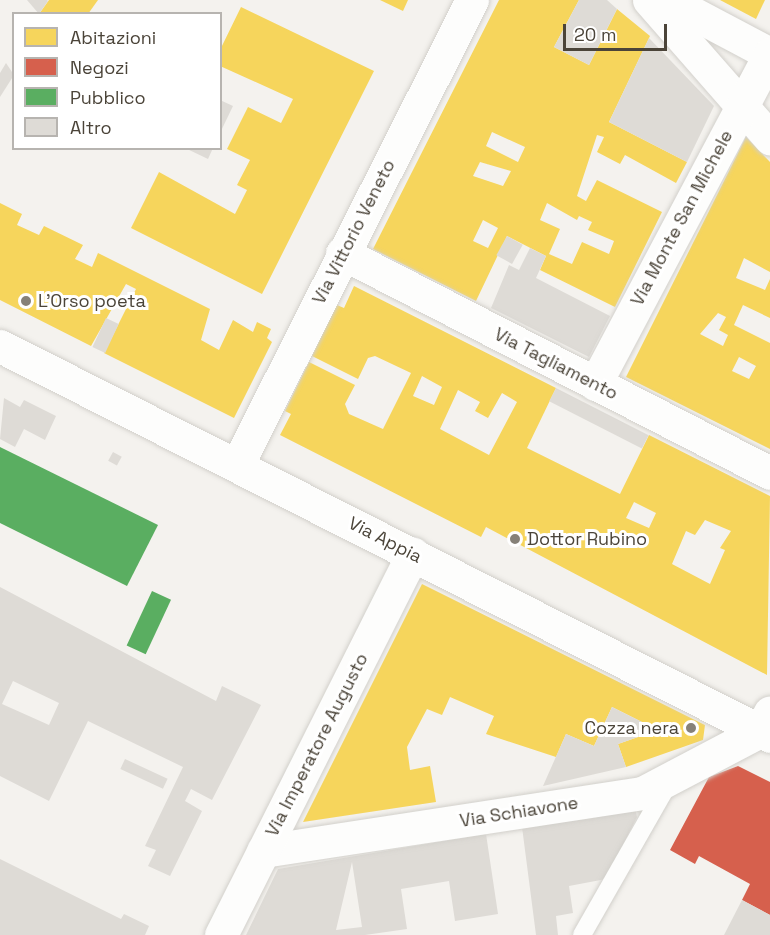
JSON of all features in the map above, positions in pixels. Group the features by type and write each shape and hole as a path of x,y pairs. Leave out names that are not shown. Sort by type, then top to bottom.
{"street":[{"name":"Via Vittorio Veneto","path":"237,465 342,253 472,0"},
{"path":"649,0 770,138"},
{"path":"668,0 770,53"},
{"name":"Via Monte San Michele","path":"595,384 770,53"},
{"name":"Via Tagliamento","path":"342,253 770,473"},
{"name":"Via Appia","path":"0,346 412,554 767,727"},
{"name":"Via Imperatore Augusto","path":"221,935 412,554"},
{"name":"Via Schiavone","path":"263,851 642,793 767,727"}],"lane":[{"path":"582,935 672,777"}],"building: Abitazioni":[{"path":"49,0 98,0 89,12 40,12"},
{"path":"380,0 408,0 403,11"},
{"path":"499,0 579,0 554,47 589,65 617,9 650,36 609,122 687,162 676,183 625,155 620,164 597,152 604,137 597,135 577,196 586,201 597,180 662,212 615,307 540,270 546,256 507,236 476,301 373,249","holes":["492,132 525,147 518,162 486,146","480,162 511,171 503,186 473,176","547,203 577,220 579,216 592,222 588,230 614,241 609,254 582,242 572,264 549,254 560,229 540,220","483,220 498,228 488,248 473,241"]},
{"path":"720,0 765,0 756,19"},
{"path":"241,7 374,71 262,294 131,228 159,172 235,214 247,190 237,185 250,160 227,149 248,107 281,123 293,99 222,67 222,46"},
{"path":"746,137 770,162 770,272 744,258 736,278 765,290 770,279 770,318 743,305 734,325 770,343 770,449 626,377","holes":["718,313 726,317 719,330 728,335 723,346 700,334","739,357 756,366 749,379 732,371"]},
{"path":"0,203 22,214 17,225 39,235 44,226 83,245 75,259 92,267 98,253 210,309 201,340 219,350 233,320 253,332 257,322 271,329 267,338 272,342 234,418 104,353 136,289 126,284 91,346 0,300"},
{"path":"354,286 556,388 527,448 620,494 649,435 770,496 767,675 486,527 481,537 280,435 291,414 285,411 309,362 355,385 345,404 349,414 383,429 411,373 375,356 368,358 358,379 312,356 337,305 344,308","holes":["422,376 442,387 434,405 413,396","458,390 480,402 475,411 488,418 502,393 517,402 489,455 440,429","634,502 656,513 649,528 626,518","705,520 731,531 720,548 725,550 710,584 672,564 686,531 695,535"]},
{"path":"422,584 705,725 703,740 626,767 618,744 658,730 612,707 594,746 566,734 556,757 486,734 494,716 450,697 442,715 427,709 407,747 410,770 430,766 436,802 303,822"}],"building: Negozi":[{"path":"738,766 770,782 770,915 742,900 750,884 699,856 695,864 670,850 709,777"}],"building: Pubblico":[{"path":"0,447 158,525 127,586 0,523"},
{"path":"152,591 171,600 146,654 127,645"}],"building: Altro":[{"path":"27,0 48,1 40,12 37,12"},
{"path":"579,0 607,0 617,9 589,65 554,47"},
{"path":"649,38 714,106 687,162 609,122"},
{"path":"6,63 12,72 12,78 0,97 0,73"},
{"path":"222,101 233,106 222,129"},
{"path":"189,150 212,150 208,159"},
{"path":"507,236 523,245 512,264 496,255"},
{"path":"530,248 546,256 536,278 610,316 589,357 491,308 509,265 519,270"},
{"path":"106,318 119,324 105,353 92,347"},
{"path":"556,388 649,435 642,449 549,401"},
{"path":"4,398 20,407 24,400 56,416 45,440 24,429 15,447 0,439"},
{"path":"113,452 122,457 117,466 108,461"},
{"path":"0,587 216,701 222,686 261,705 212,800 191,789 185,801 202,811 170,876 148,866 156,850 145,846 183,767 88,721 49,801 0,776","holes":["13,681 59,703 49,725 2,704"]},
{"path":"612,707 658,730 618,744 626,767 543,786 566,734 594,746"},
{"path":"125,759 168,779 163,789 120,769"},
{"path":"634,804 637,817 606,879 569,886 573,913 556,916 558,935 536,935 522,827"},
{"path":"486,834 498,914 455,921 449,881 401,889 407,929 365,935 246,935 278,869","holes":["352,862 362,927 336,930"]},
{"path":"0,859 121,919 124,914 149,926 145,935 0,935"},
{"path":"742,900 770,915 770,935 724,935"}],"place":[{"name":"L'Orso poeta","path":"26,301"},
{"name":"Dottor Rubino","path":"515,539"},
{"name":"Cozza nera","path":"691,728"}]}
